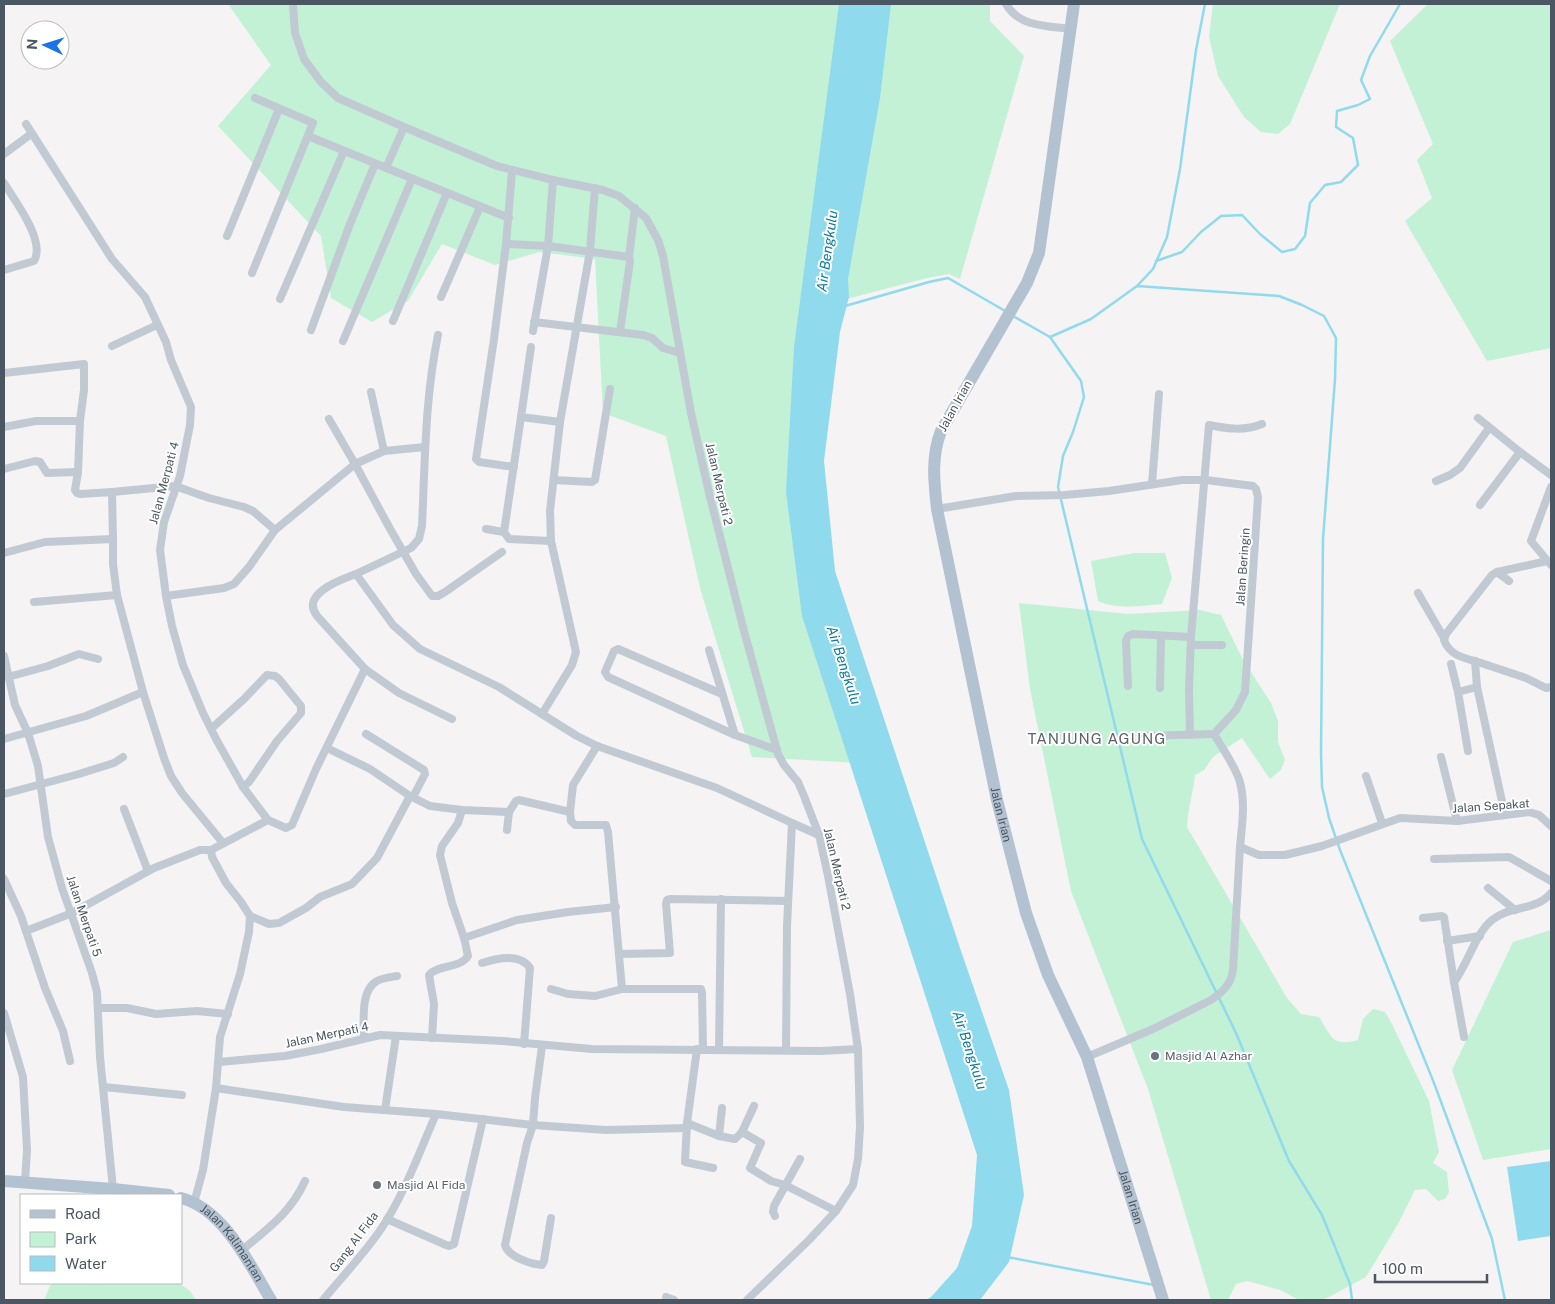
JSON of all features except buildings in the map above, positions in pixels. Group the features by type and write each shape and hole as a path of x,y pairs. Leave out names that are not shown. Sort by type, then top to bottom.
{"main road":[{"path":"1071,29 1074,4"},
{"name":"Jalan Irian","path":"1071,29 1039,253 1027,283 941,431 936,442 933,465 937,509 995,790 1016,875 1035,940 1048,975 1087,1057 1163,1300"},
{"path":"4,1181 160,1194"},
{"name":"Jalan Kalimantan","path":"182,1198 209,1212 220,1222 271,1300"}],"street":[{"name":"Jalan Merpati 2","path":"293,4 295,33 304,59 321,82 338,98 476,158 512,170 595,188 619,196 646,218 658,240 663,256 691,413 744,631 777,750 784,765 801,789 819,835 842,947 858,1049 860,1127 857,1169 849,1192 836,1211 809,1240 747,1300"},
{"path":"1006,4 1014,14 1027,22 1071,29"},
{"path":"252,273 313,123 255,98"},
{"path":"227,236 279,109"},
{"name":"Jalan Merpati 4","path":"26,124 112,259 145,297 166,342 171,360 191,407 190,425 180,476 164,522 160,550 166,596 183,665 216,739 243,787 268,820"},
{"path":"386,168 404,127"},
{"path":"4,154 31,134"},
{"path":"308,136 508,218"},
{"path":"280,299 344,151"},
{"path":"311,330 350,224 375,164"},
{"path":"512,170 506,244 476,459 480,463 514,467"},
{"path":"343,341 412,179"},
{"path":"533,331 548,246 553,180"},
{"path":"4,183 28,223 37,244 37,253 34,261 4,270"},
{"path":"542,714 572,665 576,652 551,541 550,511 560,422 590,251 595,188"},
{"path":"393,321 447,193"},
{"path":"441,297 480,206"},
{"path":"620,332 635,208"},
{"path":"506,244 548,246 629,257"},
{"path":"534,322 643,335 652,338 663,348 680,353"},
{"path":"112,346 157,325"},
{"path":"438,335 429,385 421,534 416,544 403,552 327,587 313,600 312,606 317,616 365,669 399,694 452,719"},
{"path":"531,347 504,532 509,539 551,541"},
{"path":"4,373 84,364 84,390 75,490 77,493 175,486 209,498 244,507 252,511 275,530"},
{"path":"554,480 592,482 595,480 610,389"},
{"path":"371,392 384,451"},
{"path":"1152,484 1154,432 1159,394"},
{"path":"521,416 560,422"},
{"path":"1478,418 1551,475"},
{"path":"328,419 356,464 403,552 430,594 436,596 445,592 502,552"},
{"path":"4,427 36,421 80,421"},
{"path":"1190,735 1188,690 1191,641 1209,425 1232,429 1250,429 1262,424"},
{"path":"1436,481 1460,468 1489,428"},
{"path":"166,596 224,588 234,584 275,530 356,464 384,451 425,447"},
{"path":"1480,505 1520,452"},
{"path":"4,469 40,462 47,473 78,472"},
{"name":"Jalan Beringin","path":"937,509 1016,496 1109,491 1182,480 1205,480 1253,486 1258,496 1245,692 1236,710 1214,734"},
{"path":"1444,638 1491,576 1497,572 1549,563 1531,541 1551,487"},
{"path":"112,492 113,564 117,595 143,692 171,776 223,843"},
{"path":"486,529 504,532"},
{"path":"4,552 59,540 113,539"},
{"path":"1497,572 1509,581"},
{"path":"356,574 393,625 411,643 428,653 499,687 597,746 717,788 819,835"},
{"path":"1418,593 1444,638 1446,646 1453,653 1462,658 1513,673 1546,688 1551,687"},
{"path":"34,602 117,595"},
{"path":"1128,686 1127,638 1133,634 1222,645"},
{"path":"1160,688 1161,636"},
{"path":"722,694 618,649 614,651 605,672 608,677 735,735 777,750"},
{"path":"709,650 735,735"},
{"path":"8,677 48,666 80,654 98,659"},
{"name":"Jalan Merpati 5","path":"4,656 16,705 28,733 38,766 48,837 60,882 92,973 98,1008 100,1058 114,1189"},
{"path":"1475,661 1477,687 1506,815"},
{"path":"1451,664 1458,692 1468,751"},
{"path":"26,931 72,913 148,871 200,850 211,850 268,820 286,828 292,825 365,669"},
{"path":"212,728 270,674 279,679 301,706 301,712 277,741 249,782 243,787"},
{"path":"1458,692 1477,687"},
{"path":"4,739 86,716 143,692"},
{"path":"211,850 212,857 226,883 250,916 269,924 279,923 306,908 320,897 352,884 377,858 425,774 424,770 366,734"},
{"path":"1087,1057 1153,1029 1211,1000 1220,994 1228,984 1233,970 1243,806 1240,781 1214,734 1142,736"},
{"path":"597,746 573,785 570,812 571,821 575,826 602,824 607,826 616,906 622,989"},
{"path":"327,748 370,769 412,797 430,806 462,810 509,812"},
{"path":"4,794 41,786 114,763 123,757"},
{"path":"1441,757 1457,821"},
{"path":"1366,776 1382,823"},
{"path":"507,830 509,812 516,801 519,800 570,812"},
{"path":"124,809 148,871"},
{"path":"432,1038 434,1004 429,975 435,970 467,959 468,956 440,855 442,846 458,823 462,810"},
{"name":"Jalan Sepakat","path":"1240,847 1259,855 1278,856 1322,846 1382,823 1407,818 1457,821 1529,812 1535,813 1551,826"},
{"path":"786,1050 788,901 792,823"},
{"path":"1434,859 1510,857 1551,881"},
{"path":"4,879 26,931 45,988 63,1031 70,1061"},
{"path":"1488,888 1516,910"},
{"path":"1454,982 1480,936 1493,919 1505,913 1541,902 1551,892"},
{"path":"619,954 670,953 666,904 668,899 788,901"},
{"path":"719,1050 721,899"},
{"path":"464,938 517,920 616,906"},
{"path":"194,1203 204,1170 216,1088 220,1036 240,974 249,932 250,916"},
{"path":"1423,918 1444,916 1464,1037"},
{"path":"1447,940 1480,936"},
{"path":"482,963 508,958 525,962 530,968 524,1044"},
{"path":"364,1038 365,1005 371,985 378,980 397,976"},
{"path":"551,989 568,994 595,996 622,989 701,989 700,1049 687,1125 685,1162 712,1168"},
{"path":"98,1008 127,1008 156,1014 197,1011 228,1014"},
{"path":"4,1013 23,1077 27,1150 25,1182"},
{"name":"Jalan Merpati 4","path":"219,1062 284,1056 380,1035 616,1050 858,1049"},
{"path":"385,1110 396,1036"},
{"path":"542,1046 533,1125 527,1143 505,1245 507,1251 542,1265 551,1218"},
{"path":"104,1087 182,1095"},
{"path":"216,1088 323,1104 533,1125 606,1130 687,1125 719,1136 736,1139 742,1132 754,1106"},
{"path":"719,1136 722,1108"},
{"name":"Gang Al Fida","path":"323,1300 375,1237 387,1219 436,1114"},
{"path":"387,1219 446,1245 454,1244 483,1119"},
{"path":"742,1132 761,1143 750,1168 836,1211"},
{"path":"775,1216 773,1209 800,1159"},
{"path":"240,1251 277,1221 293,1204 305,1181"}],"green space":[{"path":"228,4 990,4 990,21 1024,56 960,279 949,274 927,278 835,302 803,336 859,763 752,757 700,588 666,436 603,413 595,259 539,252 495,265 442,244 408,301 372,322 331,298 321,236 218,126 271,65"},
{"path":"1213,4 1340,4 1290,124 1278,134 1261,132 1244,117 1218,76 1209,37"},
{"path":"1428,4 1551,4 1551,348 1487,361 1405,221 1432,198 1417,160 1433,144 1390,41"},
{"path":"1134,553 1165,553 1172,578 1162,604 1114,606 1098,601 1091,561"},
{"path":"1019,603 1128,614 1200,610 1221,615 1242,658 1271,703 1278,721 1278,742 1285,760 1281,770 1270,779 1242,738 1213,757 1204,770 1195,775 1187,827 1287,998 1301,1014 1319,1017 1334,1039 1349,1042 1358,1040 1363,1019 1373,1009 1385,1012 1429,1101 1439,1152 1433,1163 1447,1172 1449,1192 1445,1199 1438,1201 1426,1189 1415,1190 1398,1224 1366,1277 1327,1298 1317,1300 1297,1299 1280,1290 1247,1281 1236,1284 1228,1300 1211,1300 1148,1089 1071,891 1030,689"},
{"path":"1551,930 1551,1149 1483,1160 1452,1070 1513,942"},
{"path":"53,1284 180,1284 190,1291 196,1300 44,1300"}],"water":[{"name":"Air Bengkulu","path":"839,4 891,4 880,98 848,279 849,297 840,332 824,461 835,571 1009,1090 1024,1195 1009,1262 980,1300 926,1300 931,1297 957,1268 972,1226 977,1155 802,616 786,492 794,347"},
{"path":"1551,1161 1551,1236 1518,1241 1507,1167"}],"waterway":[{"path":"1137,286 1153,269 1167,237 1180,169 1196,50 1205,4"},
{"path":"1156,261 1182,252 1201,232 1221,216 1242,215 1260,234 1282,252 1295,249 1305,236 1310,203 1325,185 1341,182 1358,165 1353,138 1336,127 1337,111 1358,105 1370,99 1361,80 1370,56 1400,4"},
{"path":"845,306 948,278 1007,312"},
{"path":"1050,337 1091,319 1137,286 1279,296 1324,316 1336,338 1335,379 1323,539 1322,787 1329,818 1340,850 1434,1083 1492,1239 1505,1300"},
{"path":"1013,316 1050,337 1081,381 1084,397 1063,456 1058,487 1142,839 1236,1033 1289,1161 1322,1215 1350,1284 1352,1300"},
{"path":"1007,1257 1154,1285"}],"place":[{"name":"Masjid Al Azhar","path":"1155,1056"},
{"name":"Masjid Al Fida","path":"377,1185"}],"district":[{"name":"TANJUNG AGUNG","path":"1097,738"}]}
